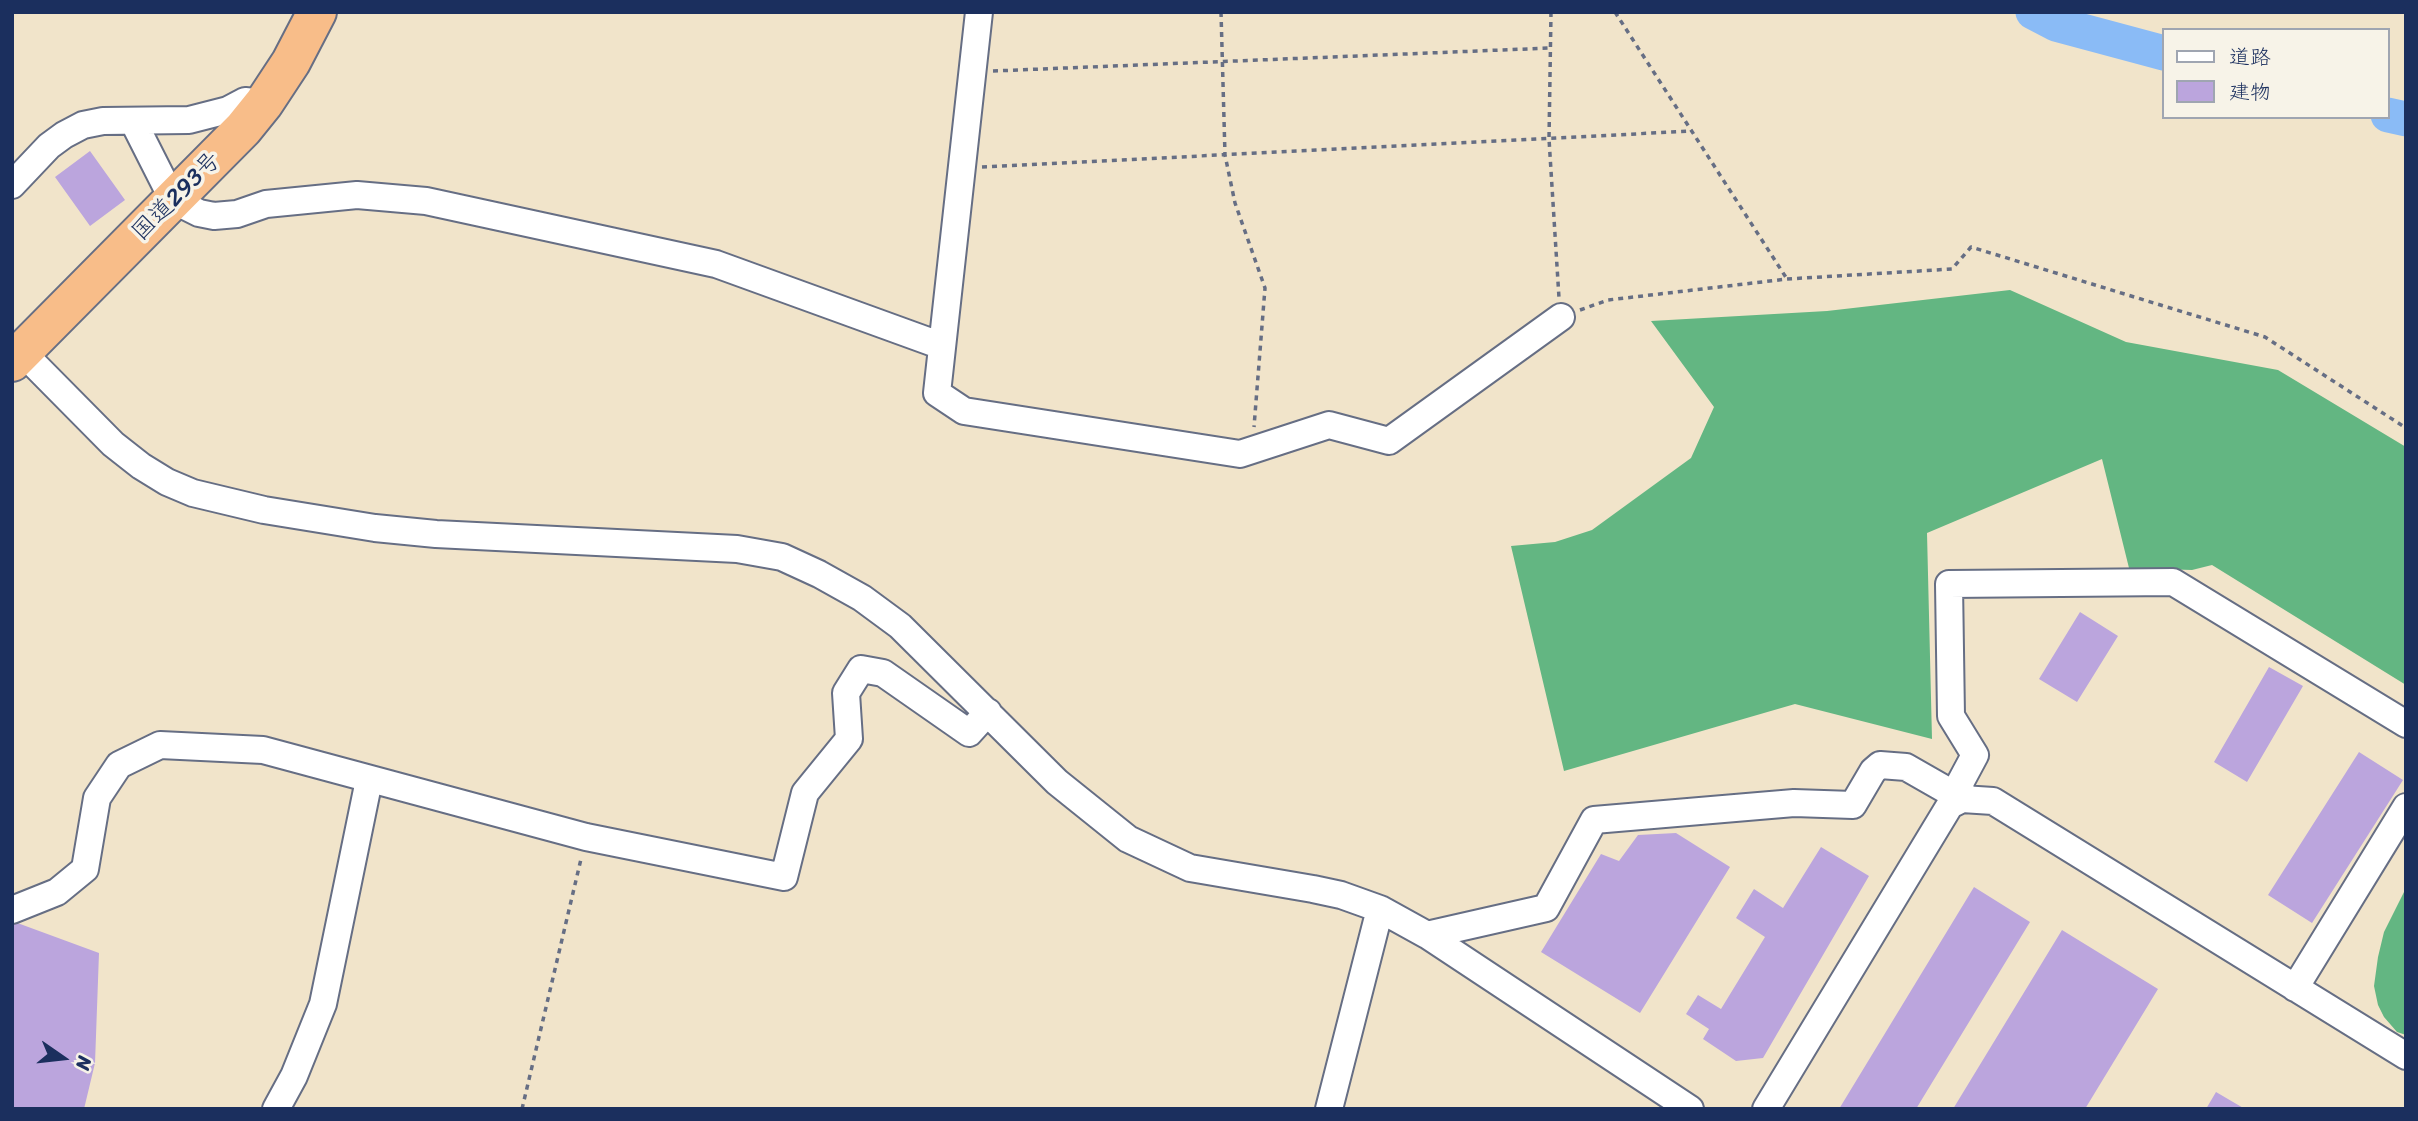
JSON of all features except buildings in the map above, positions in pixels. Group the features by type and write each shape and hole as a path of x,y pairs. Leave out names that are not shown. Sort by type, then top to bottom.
{"highway":[{"name":"国道293号","path":"17,357 255,115 291,62 317,12"}],"street":[{"path":"979,12 937,393 964,411 1240,454 1329,425 1389,441 1561,317"},
{"path":"12,185 64,135 83,125 103,121 189,120 228,110 245,101 255,115"},
{"path":"133,121 173,200 199,213 214,216 237,214 266,204 357,195 426,201 716,264 942,346"},
{"path":"17,357 141,466 167,482 193,493 264,510 387,529 502,539 737,550 782,557 862,598 900,626 1057,782 1128,839 1190,868 1341,895 1380,909 1427,935 1690,1109"},
{"path":"1962,799 1960,783 1975,755 1951,716 1949,584 2173,582 2406,724"},
{"path":"12,910 57,891 85,869 97,798 119,765 160,745 263,750 586,837 784,877 804,793 849,739 846,694 861,669 883,673 969,733 988,712"},
{"path":"1427,935 1546,908 1594,820 1794,803 1853,805 1873,771 1880,765 1906,767 1962,799 1993,801 2406,1056"},
{"path":"276,1109 294,1076 323,1004 369,780"},
{"path":"1766,1109 1950,805 1962,799"},
{"path":"2295,988 2406,807"},
{"path":"1329,1109 1380,909"}],"path":[{"path":"1221,12 1225,155 1236,203 1265,288 1252,450"},
{"path":"1551,12 1549,139 1561,317 1608,300 1787,279 1952,269 1972,247 2265,337 2406,428"},
{"path":"1615,12 1787,279"},
{"path":"973,72 1550,48"},
{"path":"963,168 1693,131"},
{"path":"522,1109 586,837"}],"green space":[{"path":"2010,290 2126,342 2278,370 2406,447 2406,685 2212,565 2192,570 2129,568 2102,459 1927,533 1932,739 1795,704 1564,771 1511,546 1555,542 1592,530 1691,458 1714,407 1651,321 1827,311"},
{"path":"2406,888 2406,1035 2397,1032 2384,1017 2374,986 2384,932"}],"waterway":[{"path":"2033,12 2056,24 2162,52"},
{"path":"2390,115 2406,119"}]}
